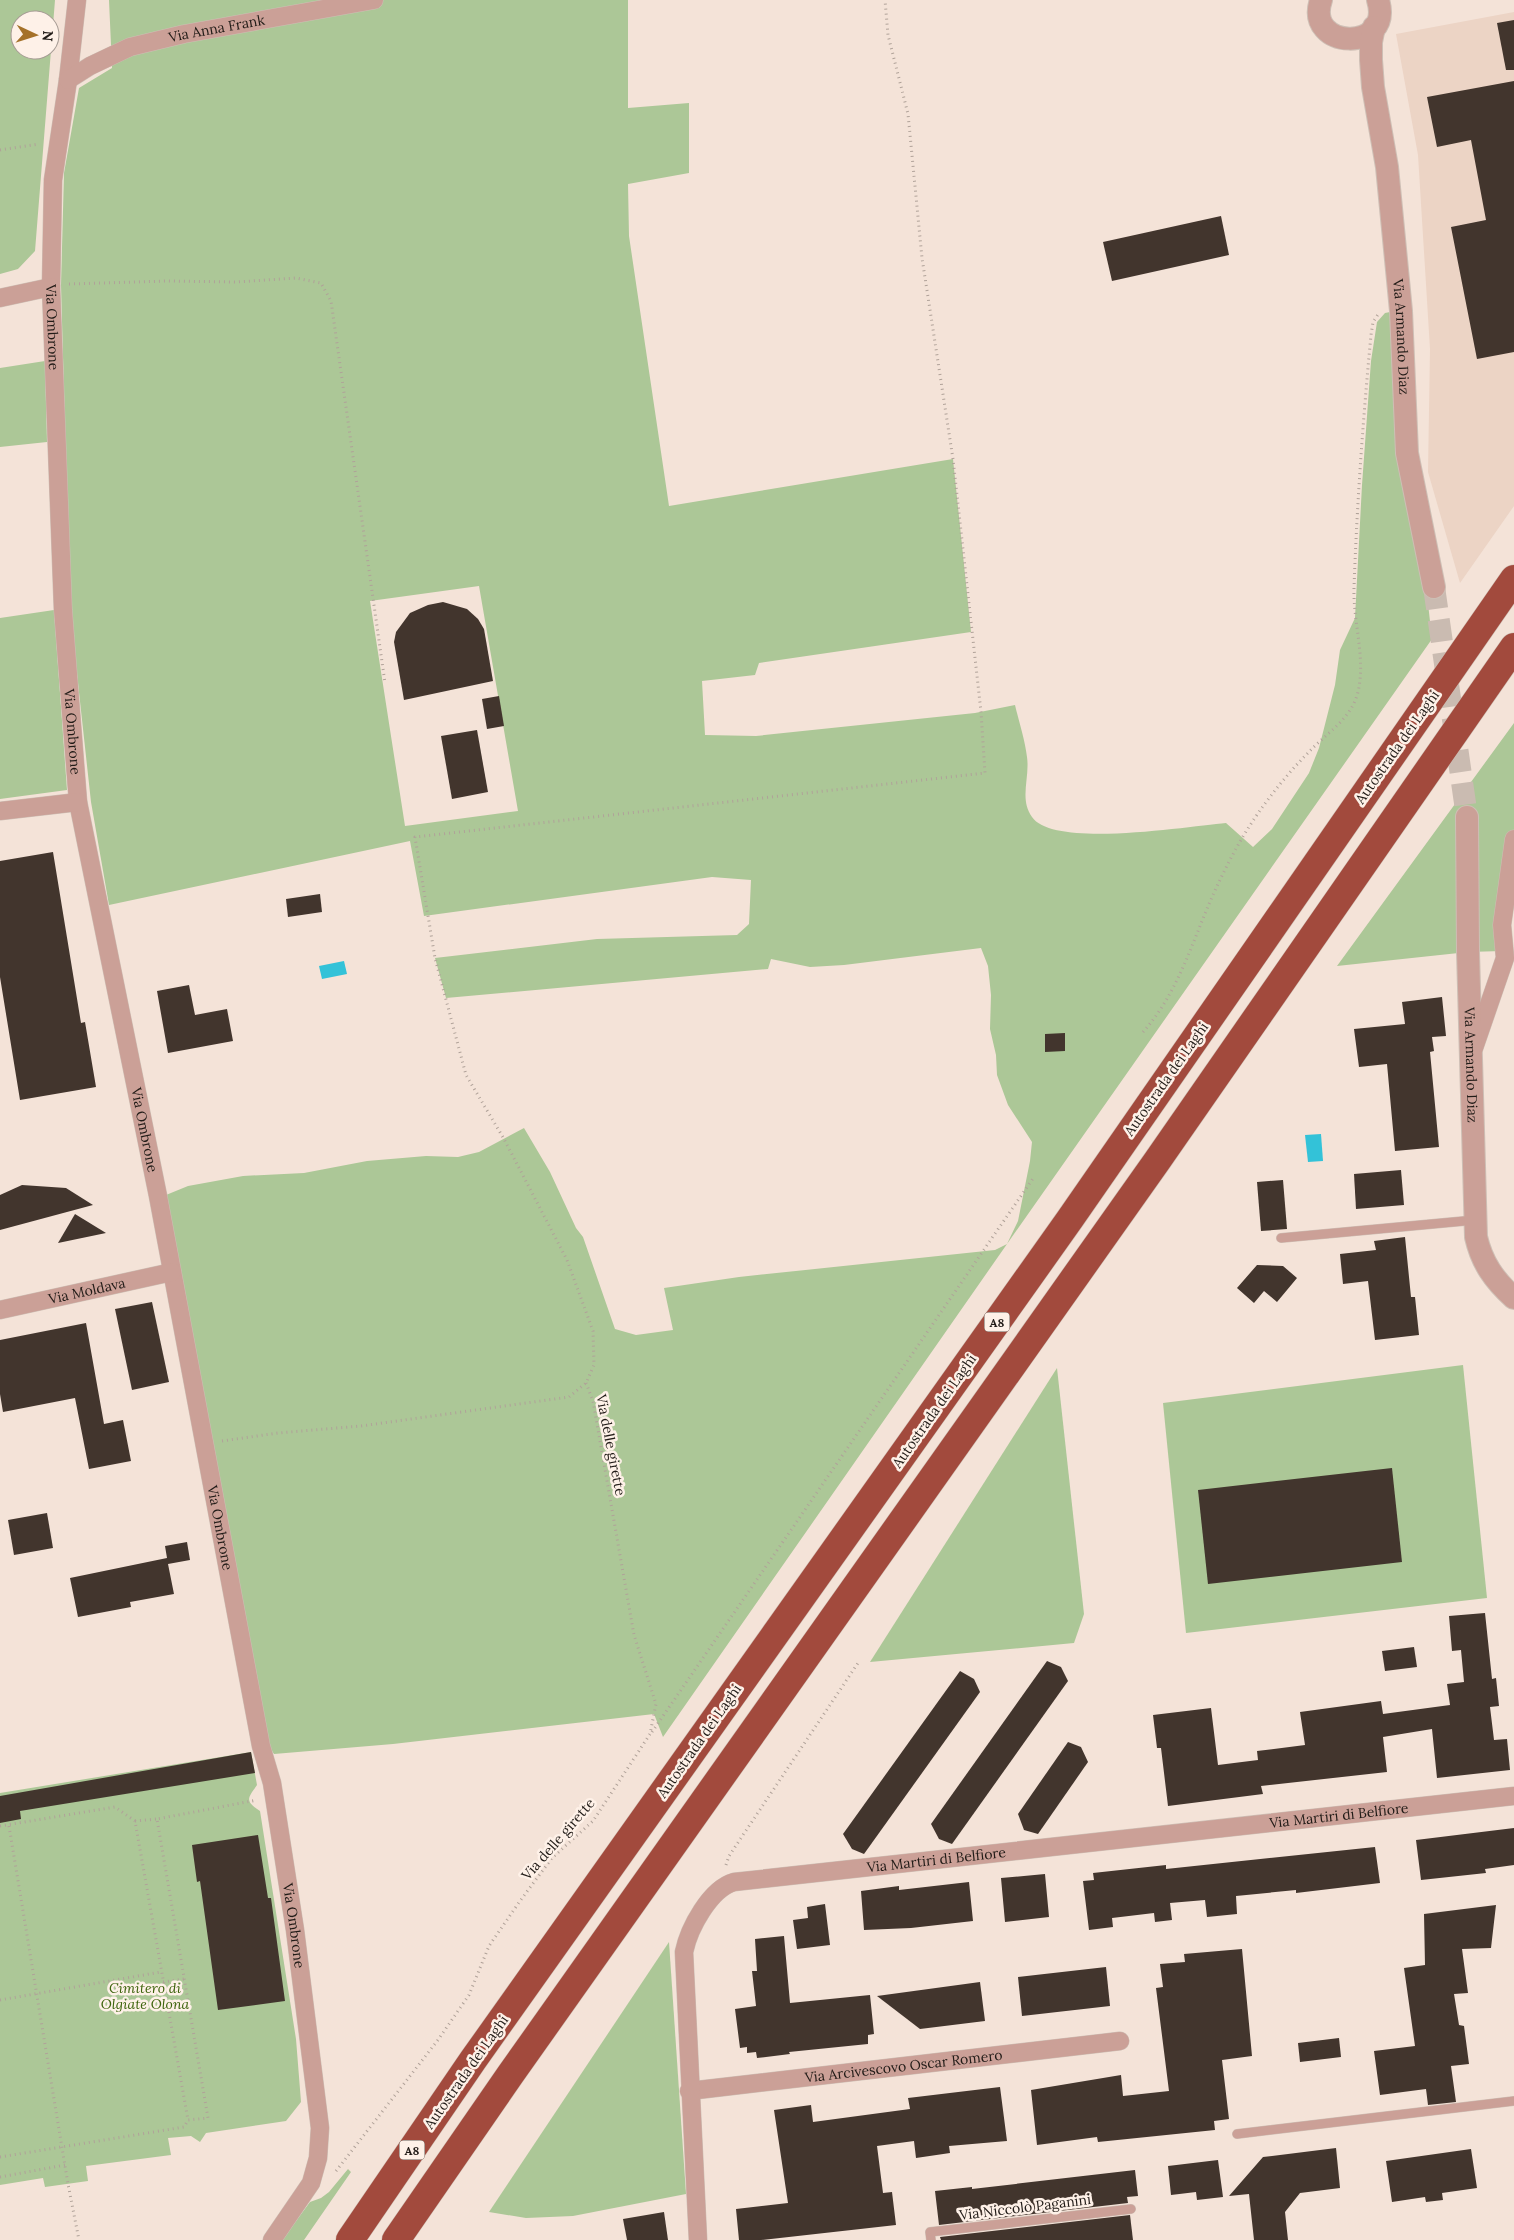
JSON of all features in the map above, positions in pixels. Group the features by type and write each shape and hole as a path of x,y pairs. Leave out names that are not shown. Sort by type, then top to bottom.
{"highway":[{"name":"Autostrada dei Laghi","path":"350,2240 473,2060 1070,1219 1514,580"},
{"path":"396,2240 522,2058 1157,1160 1514,646"}],"street":[{"name":"Via Ombrone","path":"77,0 68,80 53,180 51,287 63,610 78,802 172,1272 261,1746 270,1771 319,2108 320,2128 316,2172 304,2196 272,2240"},
{"name":"Via Anna Frank","path":"68,80 90,66 130,47 184,34 374,0"},
{"name":"Via Armando Diaz","path":"1321,0 1320,17 1325,27 1351,48 1373,87"},
{"name":"Via Armando Diaz","path":"1378,0 1379,18 1374,27 1370,42 1373,87 1387,167 1400,304 1407,453 1434,586"},
{"path":"1342,39 1357,39 1367,35 1374,27"},
{"path":"0,298 51,287"},
{"path":"0,811 78,802"},
{"name":"Via Armando Diaz","path":"1467,818 1470,1059 1476,1237 1484,1263 1495,1279 1514,1298"},
{"path":"1470,1059 1510,954 1502,925 1514,839"},
{"name":"Via Moldava","path":"0,1310 172,1272"},
{"name":"Via Martiri di Belfiore","path":"724,1885 734,1882 1159,1834 1514,1796"},
{"path":"698,2240 689,2091 684,1952 689,1934 702,1911 714,1894 724,1885"},
{"name":"Via Arcivescovo Oscar Romero","path":"689,2091 1120,2041"}],"lane":[{"path":"1281,1238 1475,1220"},
{"path":"1237,2134 1514,2101"},
{"name":"Via Niccolò Paganini","path":"931,2240 930,2232 1130,2209"}],"path":[{"path":"204,1444 278,1433 361,1426 569,1397 586,1383 594,1365 593,1332 567,1260 504,1139 466,1075 435,958 415,837 985,773 981,712 953,459 922,258 908,114 888,35 884,0"},
{"path":"0,150 59,140"},
{"path":"51,287 168,281 237,282 296,278 321,283 330,301 386,683"},
{"path":"1143,1032 1156,1018 1174,989 1232,855 1258,813 1308,752 1348,715 1358,691 1358,631 1354,591 1364,409 1371,335 1373,322 1378,313 1387,307 1400,304"},
{"path":"650,1734 1034,1177"},
{"name":"Via delle girette","path":"304,2196 330,2178 438,2040 469,1996 489,1946 520,1901 552,1858 593,1821 650,1734 656,1704 634,1635 593,1401 586,1383"},
{"path":"724,1885 726,1864 730,1856 858,1663"},
{"path":"135,1822 274,1797"},
{"path":"0,1826 115,1807 135,1822 188,2120 184,2127 0,2157"},
{"path":"157,1818 208,2118 188,2120"},
{"path":"8,1826 79,2240"},
{"path":"0,2000 161,1972"},
{"path":"163,1982 184,1979"},
{"path":"0,2177 65,2165"}],"shaded area":[{"path":"1514,12 1514,506 1460,583 1428,472 1430,349 1418,155 1396,34"}],"green space":[{"path":"0,0 55,0 54,10 10,10 10,60 50,60 35,251 18,269 0,274"},
{"path":"109,0 628,0 628,108 689,103 689,173 628,184 629,236 669,506 953,459 971,632 759,663 755,675 702,681 705,735 756,736 975,713 1015,705 1028,765 1025,796 1028,810 1032,817 1045,827 1066,832 1093,834 1123,833 1226,823 1253,847 1272,829 1309,773 1319,748 1335,685 1340,650 1355,618 1371,361 1377,322 1385,313 1395,311 1432,639 1007,1244 1018,1221 1032,1142 1008,1105 997,1075 996,1055 990,1029 991,995 988,966 981,948 844,965 810,967 771,959 768,969 446,998 435,958 597,939 737,935 749,924 751,880 712,877 424,916 410,841 109,905 91,802 70,610 61,285 64,173 79,88 112,68","holes":["479,586 518,811 405,826 370,601"]},
{"path":"45,361 47,442 0,447 0,368"},
{"path":"54,610 67,790 0,799 0,618"},
{"path":"1514,723 1514,883 1502,951 1468,952 1337,966"},
{"path":"524,1128 550,1172 576,1228 583,1237 615,1329 636,1335 673,1330 664,1288 739,1277 995,1250 1007,1244 663,1737 654,1714 393,1744 274,1754 266,1742 166,1195 188,1186 243,1176 304,1173 367,1161 426,1156 458,1157 479,1152"},
{"path":"1463,1365 1487,1598 1186,1633 1163,1403"},
{"path":"1057,1368 1084,1614 1074,1643 870,1662"},
{"name":"Cimitero di Olgiate Olona","path":"251,1752 257,1785 249,1800 260,1811 296,2039 301,2102 286,2121 206,2133 200,2142 191,2136 168,2138 171,2155 86,2166 88,2181 45,2187 43,2178 0,2185 0,1793"},
{"path":"669,1942 686,2194 573,2216 526,2218 489,2212"},
{"path":"348,2169 351,2172 304,2240 282,2240 310,2202 321,2198 329,2192"}],"water":[{"path":"344,961 347,974 322,979 319,966"},
{"path":"1321,1134 1323,1161 1308,1162 1305,1135"}],"building":[{"path":"1514,20 1514,70 1506,70 1497,23"},
{"path":"1514,81 1514,352 1477,359 1451,227 1486,220 1471,140 1437,147 1427,97"},
{"path":"1221,216 1229,255 1112,281 1103,242"},
{"path":"443,602 467,609 478,619 484,629 493,681 404,700 394,642 396,632 410,613 428,605"},
{"path":"499,696 504,726 487,729 482,699"},
{"path":"477,730 488,792 452,799 441,736"},
{"path":"53,852 81,1023 85,1022 96,1087 20,1100 0,977 0,861"},
{"path":"320,894 322,912 288,917 286,899"},
{"path":"189,985 195,1015 227,1009 233,1041 168,1053 157,991"},
{"path":"1442,997 1446,1036 1432,1037 1434,1051 1430,1052 1439,1147 1395,1151 1387,1064 1359,1067 1354,1029 1405,1024 1402,1002"},
{"path":"1065,1033 1065,1051 1045,1052 1045,1034"},
{"path":"1401,1170 1404,1205 1356,1209 1354,1174"},
{"path":"1283,1180 1287,1229 1261,1231 1257,1182"},
{"path":"22,1185 66,1188 93,1205 0,1230 0,1195"},
{"path":"75,1214 106,1233 58,1243"},
{"path":"1405,1237 1411,1297 1415,1297 1419,1335 1375,1340 1368,1281 1343,1284 1340,1254 1376,1250 1374,1241"},
{"path":"1257,1265 1283,1266 1297,1278 1277,1302 1264,1291 1254,1303 1237,1288"},
{"path":"152,1302 169,1382 132,1390 115,1309"},
{"path":"86,1323 104,1424 123,1420 131,1461 89,1469 75,1398 3,1412 0,1394 0,1340"},
{"path":"1392,1468 1402,1562 1208,1584 1198,1490"},
{"path":"47,1513 53,1548 14,1555 8,1520"},
{"path":"187,1542 190,1560 168,1564 174,1594 130,1602 131,1607 78,1617 70,1578 167,1558 165,1546"},
{"path":"1485,1613 1492,1679 1496,1678 1499,1706 1490,1707 1494,1740 1507,1739 1510,1770 1437,1778 1432,1729 1383,1737 1387,1772 1261,1786 1263,1794 1168,1806 1161,1748 1157,1748 1153,1715 1211,1708 1218,1765 1258,1760 1257,1751 1305,1745 1300,1712 1381,1701 1383,1714 1450,1705 1447,1684 1464,1682 1461,1650 1452,1651 1449,1616"},
{"path":"1414,1647 1417,1667 1385,1671 1382,1651"},
{"path":"1047,1661 1061,1667 1068,1681 952,1844 939,1839 931,1824"},
{"path":"960,1671 974,1679 980,1692 864,1854 852,1849 843,1834"},
{"path":"1068,1742 1081,1747 1088,1762 1038,1834 1024,1830 1018,1814"},
{"path":"251,1752 255,1773 20,1811 21,1819 0,1823 0,1796"},
{"path":"1514,1828 1514,1865 1485,1869 1486,1873 1421,1880 1416,1840"},
{"path":"258,1835 268,1898 271,1898 285,2001 218,2010 200,1881 197,1882 192,1845"},
{"path":"1375,1847 1380,1883 1296,1893 1296,1890 1236,1896 1237,1914 1207,1917 1205,1900 1170,1903 1172,1920 1155,1922 1154,1913 1112,1918 1113,1927 1089,1930 1083,1881 1094,1880 1093,1873 1166,1865 1166,1869"},
{"path":"1045,1874 1049,1917 1005,1922 1001,1878"},
{"path":"969,1882 973,1921 911,1928 864,1930 861,1891 899,1886 899,1890"},
{"path":"825,1904 830,1945 797,1949 793,1920 808,1918 807,1907"},
{"path":"1496,1905 1491,1948 1462,1949 1468,1993 1454,1994 1459,2025 1464,2026 1469,2064 1451,2066 1456,2102 1428,2105 1426,2089 1380,2095 1374,2051 1415,2046 1404,1968 1425,1965 1424,1914"},
{"path":"784,1936 790,2003 870,1995 874,2034 868,2035 868,2044 789,2052 790,2054 757,2058 756,2052 747,2053 747,2047 740,2048 735,2009 756,2006 752,1971 757,1971 755,1939"},
{"path":"1242,1949 1252,2056 1222,2060 1229,2119 1214,2121 1215,2130 1098,2142 1097,2137 1037,2145 1031,2090 1121,2075 1123,2096 1169,2091 1156,1988 1163,1987 1160,1964 1185,1962 1184,1954"},
{"path":"1106,1967 1110,2006 1022,2016 1018,1977"},
{"path":"980,1982 985,2021 920,2029 877,1996"},
{"path":"1339,2038 1341,2057 1300,2062 1298,2043"},
{"path":"1000,2087 1007,2141 949,2146 950,2153 916,2158 914,2141 877,2146 883,2193 892,2192 896,2225 761,2240 739,2240 736,2209 788,2203 774,2110 811,2105 813,2122 910,2109 908,2098"},
{"path":"1336,2148 1340,2188 1300,2193 1285,2212 1288,2240 1254,2240 1249,2194 1229,2196 1263,2157"},
{"path":"1471,2149 1477,2188 1442,2193 1443,2200 1426,2202 1425,2197 1392,2202 1386,2161"},
{"path":"1218,2160 1223,2197 1197,2200 1196,2192 1171,2195 1168,2166"},
{"path":"1135,2170 1138,2196 1127,2197 1128,2203 939,2225 935,2191 972,2187 972,2189"},
{"path":"664,2212 668,2240 627,2240 623,2219"},
{"path":"1130,2215 1133,2240 941,2240 940,2237"}],"tunnel":[{"path":"1434,587 1467,817"}]}
